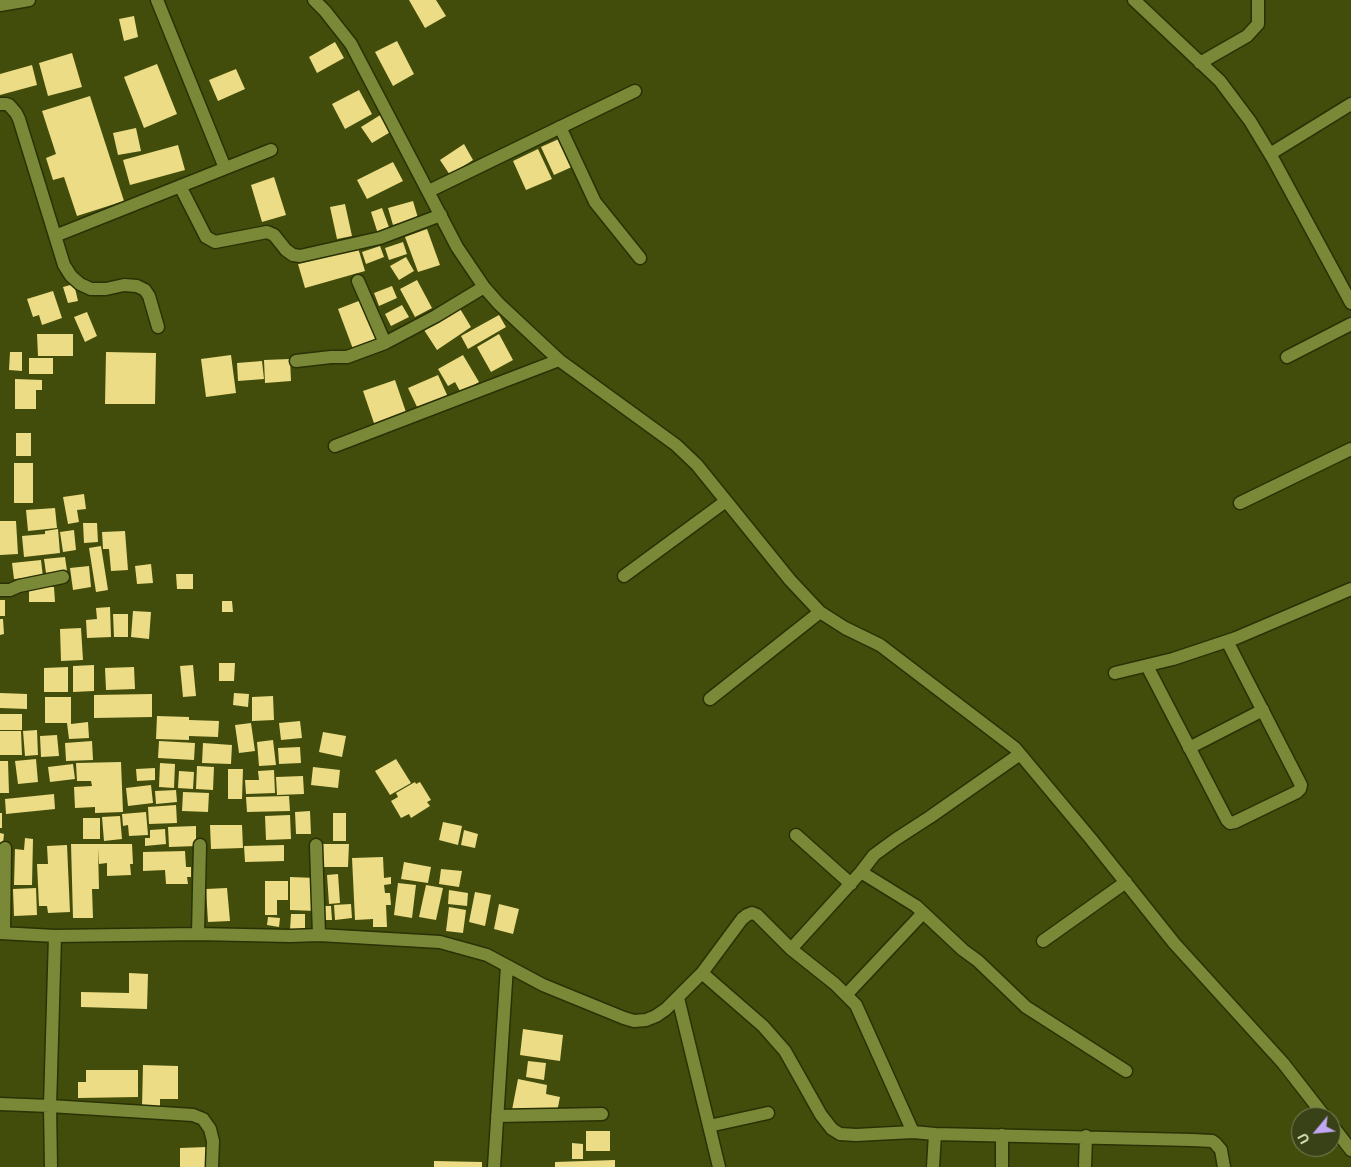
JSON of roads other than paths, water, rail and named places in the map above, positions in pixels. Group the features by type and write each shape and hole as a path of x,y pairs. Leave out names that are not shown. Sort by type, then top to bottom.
{"street":[{"path":"0,5 29,0"},
{"path":"157,0 225,168"},
{"path":"314,0 351,44 457,247 484,287 499,304 559,360 676,445 697,465 790,580 820,612 845,628 880,645 1020,754 1174,943 1283,1063 1317,1107"},
{"path":"1134,0 1220,81 1250,121 1351,303"},
{"path":"1200,63 1247,36 1258,24 1258,0"},
{"path":"429,191 635,90"},
{"path":"0,104 8,105 20,119 64,266 71,276 80,284 91,289 137,286 145,290 149,296 158,327"},
{"path":"1270,154 1351,104"},
{"path":"560,127 595,202 640,258"},
{"path":"55,236 271,150"},
{"path":"180,186 206,237 215,242 267,232 274,235 286,250 293,255 300,256 380,238 441,215"},
{"path":"358,280 385,343"},
{"path":"296,361 331,356 347,357 385,343 436,316 484,287"},
{"path":"1287,356 1351,324"},
{"path":"335,446 559,360"},
{"path":"1240,503 1351,449"},
{"path":"624,576 726,501"},
{"path":"0,590 10,590 19,586 63,577"},
{"path":"1115,673 1173,659 1228,641 1351,588"},
{"path":"710,699 820,612"},
{"path":"1147,666 1227,820 1230,823 1235,822 1297,792 1300,790 1300,785 1228,641"},
{"path":"1189,748 1263,710"},
{"path":"791,949 861,872 874,855 1020,754"},
{"path":"796,835 850,884"},
{"path":"198,934 200,845"},
{"path":"316,845 319,935"},
{"path":"5,848 2,933 55,936 319,935 440,942 487,955 543,985 634,1021 646,1020 656,1016 678,998 702,973 742,919 752,913 757,915 791,949 836,984 856,1005 913,1132"},
{"path":"861,872 916,906 1026,1007 1126,1071"},
{"path":"1043,941 1126,882"},
{"path":"846,995 923,913"},
{"path":"51,1167 50,1106 55,936"},
{"path":"494,1167 507,966"},
{"path":"702,973 763,1026 786,1051 821,1115 832,1129 840,1134 913,1132 1212,1141 1220,1150 1224,1167"},
{"path":"678,998 720,1167"},
{"path":"0,1104 193,1115 203,1119 210,1129 213,1141 212,1167"},
{"path":"709,1126 768,1113"},
{"path":"497,1116 602,1114"},
{"path":"933,1167 935,1134"},
{"path":"1002,1135 1002,1167"},
{"path":"1085,1167 1086,1136"},
{"path":"1341,1137 1351,1150"}]}
